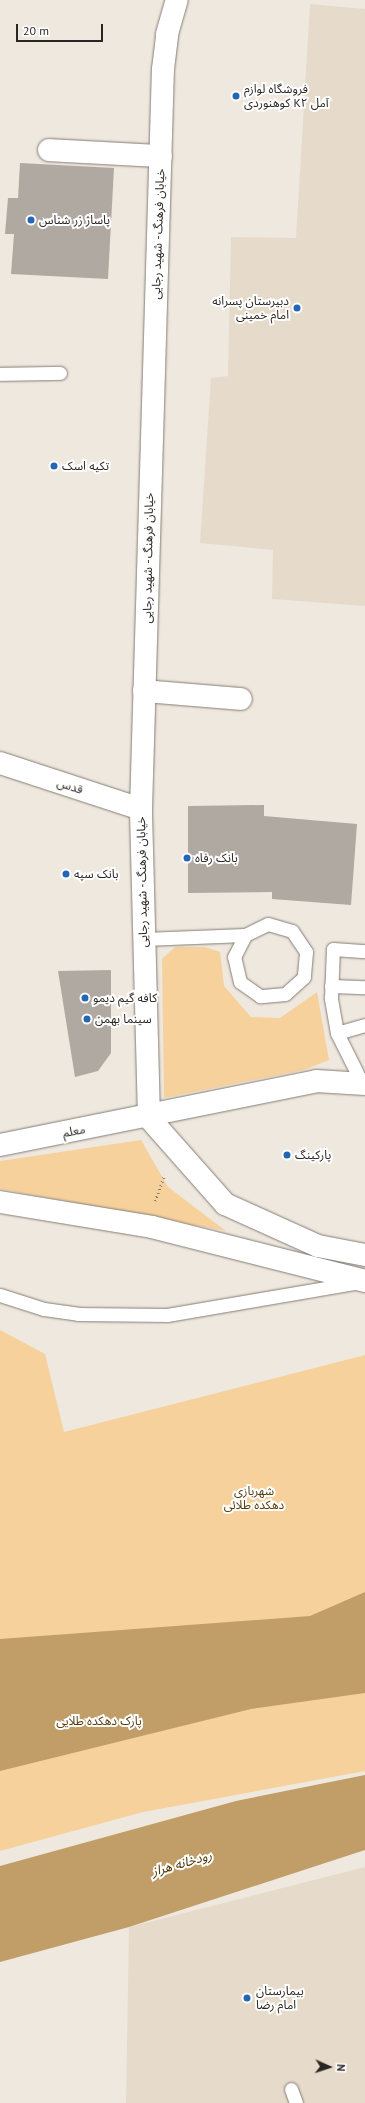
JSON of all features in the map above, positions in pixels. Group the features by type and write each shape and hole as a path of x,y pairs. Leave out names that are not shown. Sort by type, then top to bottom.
{"main road":[{"name":"خیابان فرهنگ - شهید رجایی","path":"149,1118 140,809 163,69 167,34 177,0"},
{"path":"49,150 161,156"},
{"path":"144,691 241,699"},
{"name":"قدس","path":"0,763 140,809"},
{"name":"معلم","path":"0,1145 149,1118 316,1081 362,1076"},
{"path":"149,1118 225,1204 318,1246 365,1255"},
{"path":"0,1202 152,1227 365,1281"}],"lane":[{"path":"0,374 60,373"},
{"path":"144,939 245,934 268,924 292,931 306,952 304,977 285,994 260,996 240,982 234,957 245,934"},
{"path":"362,1076 337,1033 331,986 333,949 365,951"},
{"path":"331,986 365,987"},
{"path":"337,1033 365,1025"},
{"path":"0,1295 44,1309 78,1314 167,1315 365,1281"},
{"path":"291,2089 296,2103"}],"path":[{"path":"152,1227 156,1192 176,1149"}],"shaded area":[{"name":"دبیرستان پسرانه امام خمینی","path":"310,4 365,9 365,606 272,599 273,550 200,543 211,378 228,376 231,237 296,238"},
{"name":"بیمارستان امام رضا","path":"365,1867 365,2103 126,2103 129,1927"}],"green space":[{"path":"175,947 205,947 220,952 224,986 251,1017 280,1018 317,992 329,1060 304,1070 164,1098 162,959"},
{"path":"141,1140 168,1187 226,1231 0,1189 0,1161"},
{"path":"0,1330 45,1354 64,1432 365,1355 365,1771 143,1812 0,1851"}],"water":[{"path":"365,1592 365,1693 251,1709 0,1771 0,1639 310,1616"},
{"name":"رودخانه هراز","path":"365,1775 365,1850 129,1927 0,1962 0,1866 236,1801"}],"building":[{"name":"پاساژ زر شناس","path":"20,163 114,168 108,279 11,274 14,234 5,234 8,198 18,198"},
{"path":"264,805 264,816 357,824 351,905 272,899 272,892 188,893 188,806"},
{"path":"111,970 111,1053 98,1071 75,1077 58,971"}],"place":[{"name":"فروشگاه لوازم کوهنوردی K۲ آمل","path":"236,96"},
{"name":"پاساژ زر شناس","path":"31,220"},
{"name":"دبیرستان پسرانه امام خمینی","path":"297,308"},
{"name":"تکیه اسک","path":"54,466"},
{"name":"بانک رفاه","path":"187,858"},
{"name":"بانک سپه","path":"66,874"},
{"name":"کافه گیم دیمو","path":"85,998"},
{"name":"سینما بهمن","path":"87,1019"},
{"name":"پارکینگ","path":"287,1155"},
{"name":"بیمارستان امام رضا","path":"247,1998"}],"park label":[{"name":"شهربازی دهکده طلائی","path":"254,1498"},
{"name":"پارک دهکده طلایی","path":"99,1721"}]}
